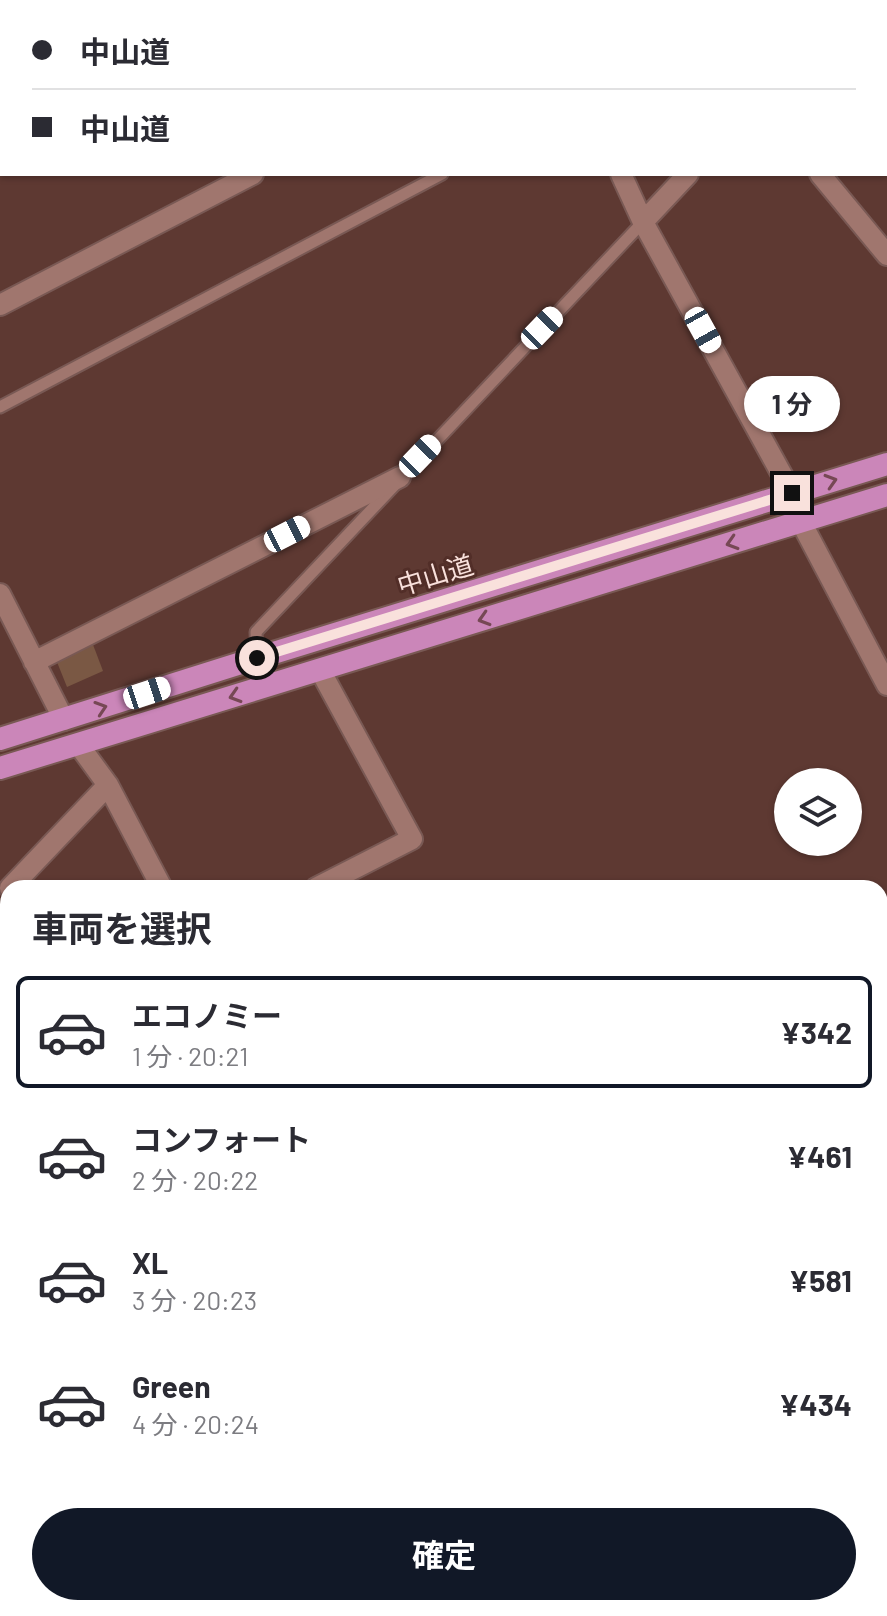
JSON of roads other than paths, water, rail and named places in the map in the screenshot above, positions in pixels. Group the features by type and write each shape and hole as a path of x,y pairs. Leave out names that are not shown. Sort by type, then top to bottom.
{"highway":[{"name":"中山道","path":"0,739 887,464"},
{"path":"0,768 887,495"}],"street":[{"path":"0,305 249,176"},
{"path":"622,176 643,222 792,493"},
{"path":"643,222 686,176"},
{"path":"822,176 887,255"},
{"path":"34,662 400,477"},
{"path":"801,522 887,685"},
{"path":"0,594 64,720"},
{"path":"320,670 412,839 332,880"},
{"path":"78,744 108,785 158,880"},
{"path":"18,880 108,785"}],"lane":[{"path":"0,407 438,176"},
{"path":"257,658 256,632 643,222"}]}
